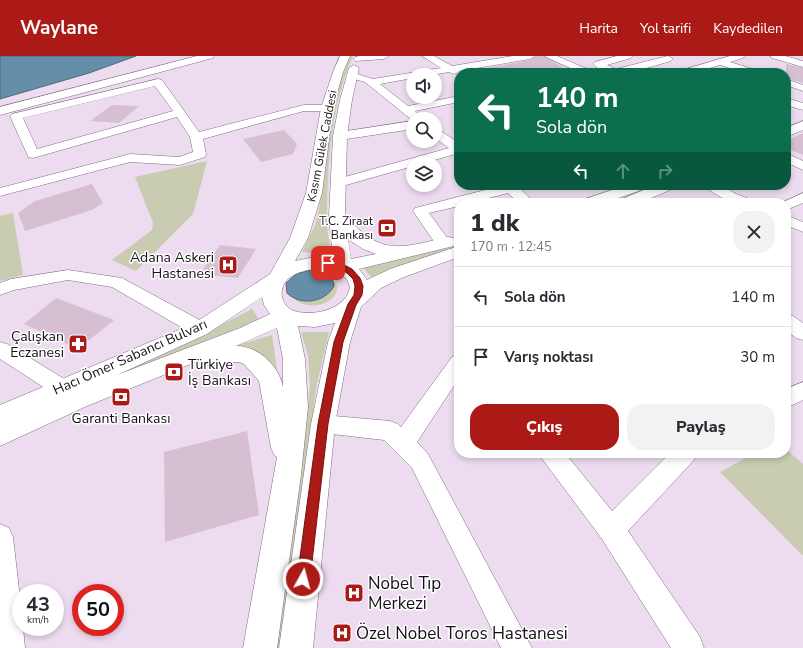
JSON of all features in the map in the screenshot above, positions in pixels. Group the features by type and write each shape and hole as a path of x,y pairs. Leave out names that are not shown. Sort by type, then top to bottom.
{"main road":[{"path":"0,107 196,56"},
{"path":"0,111 209,56"},
{"name":"Kasım Gülek Caddesi","path":"343,267 337,216 340,136 354,57"},
{"name":"Kasım Gülek Caddesi","path":"277,278 298,238 314,193 327,108 338,72 354,57"},
{"path":"791,123 803,117"},
{"path":"791,131 803,125"},
{"path":"603,198 627,190"},
{"path":"638,198 658,190"},
{"path":"337,216 354,236 369,246 389,251 412,251"},
{"path":"343,267 412,251 454,244"},
{"path":"296,648 323,424 339,342 352,304 358,295 359,286 356,278 350,271 343,267 328,263 315,263 300,265 287,271 277,278 271,288 270,298 275,307 285,315 299,319 315,320 330,317 342,312 352,304 374,284 454,244"},
{"name":"Hacı Ömer Sabancı Bulvarı","path":"0,435 69,394 200,328 277,278"},
{"path":"260,648 288,475 296,408 294,359 285,315"},
{"name":"Hacı Ömer Sabancı Bulvarı","path":"0,416 177,359 248,333 285,315"},
{"path":"177,359 220,354 239,354 252,358 257,362 270,378 279,417 288,475"}],"street":[{"path":"354,57 384,56"},
{"path":"427,56 454,71"},
{"path":"371,82 449,68 506,61 530,56"},
{"path":"549,56 577,68"},
{"path":"607,68 598,64 613,58 628,56"},
{"path":"706,68 740,56"},
{"path":"775,56 803,64"},
{"path":"720,62 740,68"},
{"path":"641,68 673,63 689,68"},
{"path":"351,75 364,78 371,82 407,112"},
{"path":"0,192 130,158 180,161 200,154 196,137 158,82 16,116 33,154 179,113"},
{"path":"791,84 803,88"},
{"path":"404,110 454,101"},
{"path":"791,102 803,106"},
{"path":"196,137 304,108 327,108"},
{"path":"340,136 406,125"},
{"path":"442,136 454,136"},
{"path":"442,138 454,146"},
{"path":"339,183 454,150"},
{"path":"791,160 803,166"},
{"path":"468,198 498,190"},
{"path":"513,190 522,198"},
{"path":"720,190 734,198"},
{"path":"791,203 803,197"},
{"path":"454,202 420,211 454,244"},
{"path":"791,222 803,227"},
{"path":"0,289 11,285 68,275 116,282 200,328"},
{"path":"791,325 803,333"},
{"path":"0,349 69,394"},
{"path":"403,444 454,369"},
{"path":"791,396 803,390"},
{"path":"323,424 390,431 420,461 517,648"},
{"path":"555,458 611,530 689,648"},
{"path":"611,530 681,458"},
{"path":"0,537 3,611 10,648"}],"green space":[{"path":"350,56 353,56 335,115 329,158 327,229 331,254 302,252 316,223 323,188 326,143 338,86"},
{"path":"207,161 193,214 136,271 112,260 152,230 153,223 135,177"},
{"path":"13,213 23,275 0,281 0,216"},
{"path":"454,246 454,249 371,277 364,268"},
{"path":"329,278 334,281 337,286 336,293 325,303 309,305 295,300 291,294"},
{"path":"252,309 261,322 154,364 92,384 177,348"},
{"path":"301,332 329,332 316,388 284,648 277,648 310,387 308,355"},
{"path":"272,335 278,377 221,350"},
{"path":"791,453 803,464 803,556 720,472 746,458 791,458"}],"water":[{"path":"0,56 136,56 89,73 0,99"},
{"path":"311,270 323,272 332,278 334,286 330,292 319,299 312,301 299,300 287,293 286,283 296,274"}],"building":[{"path":"536,56 543,56 563,67 488,68 530,60"},
{"path":"786,64 803,68 803,83 791,79 791,68 786,68"},
{"path":"112,105 139,106 119,123 90,121"},
{"path":"284,130 297,144 293,154 261,162 243,139"},
{"path":"803,133 803,155 791,150 791,139"},
{"path":"92,184 103,203 92,210 25,231 18,213 35,201"},
{"path":"220,245 256,249 238,278 200,274"},
{"path":"56,298 114,320 78,349 24,324"},
{"path":"247,431 259,515 165,542 164,452"}],"place":[{"name":"T.C. Ziraat Bankası","path":"387,228"},
{"name":"Adana Askeri Hastanesi","path":"228,265"},
{"name":"Çalışkan Eczanesi","path":"78,344"},
{"name":"Türkiye İş Bankası","path":"174,372"},
{"name":"Garanti Bankası","path":"121,397"},
{"name":"Nobel Tıp Merkezi","path":"354,593"},
{"name":"Özel Nobel Toros Hastanesi","path":"342,633"}],"route":[{"path":"303,579 323,424 339,342 352,304 358,295 359,286 356,278 350,271 340,266 328,263"}]}
